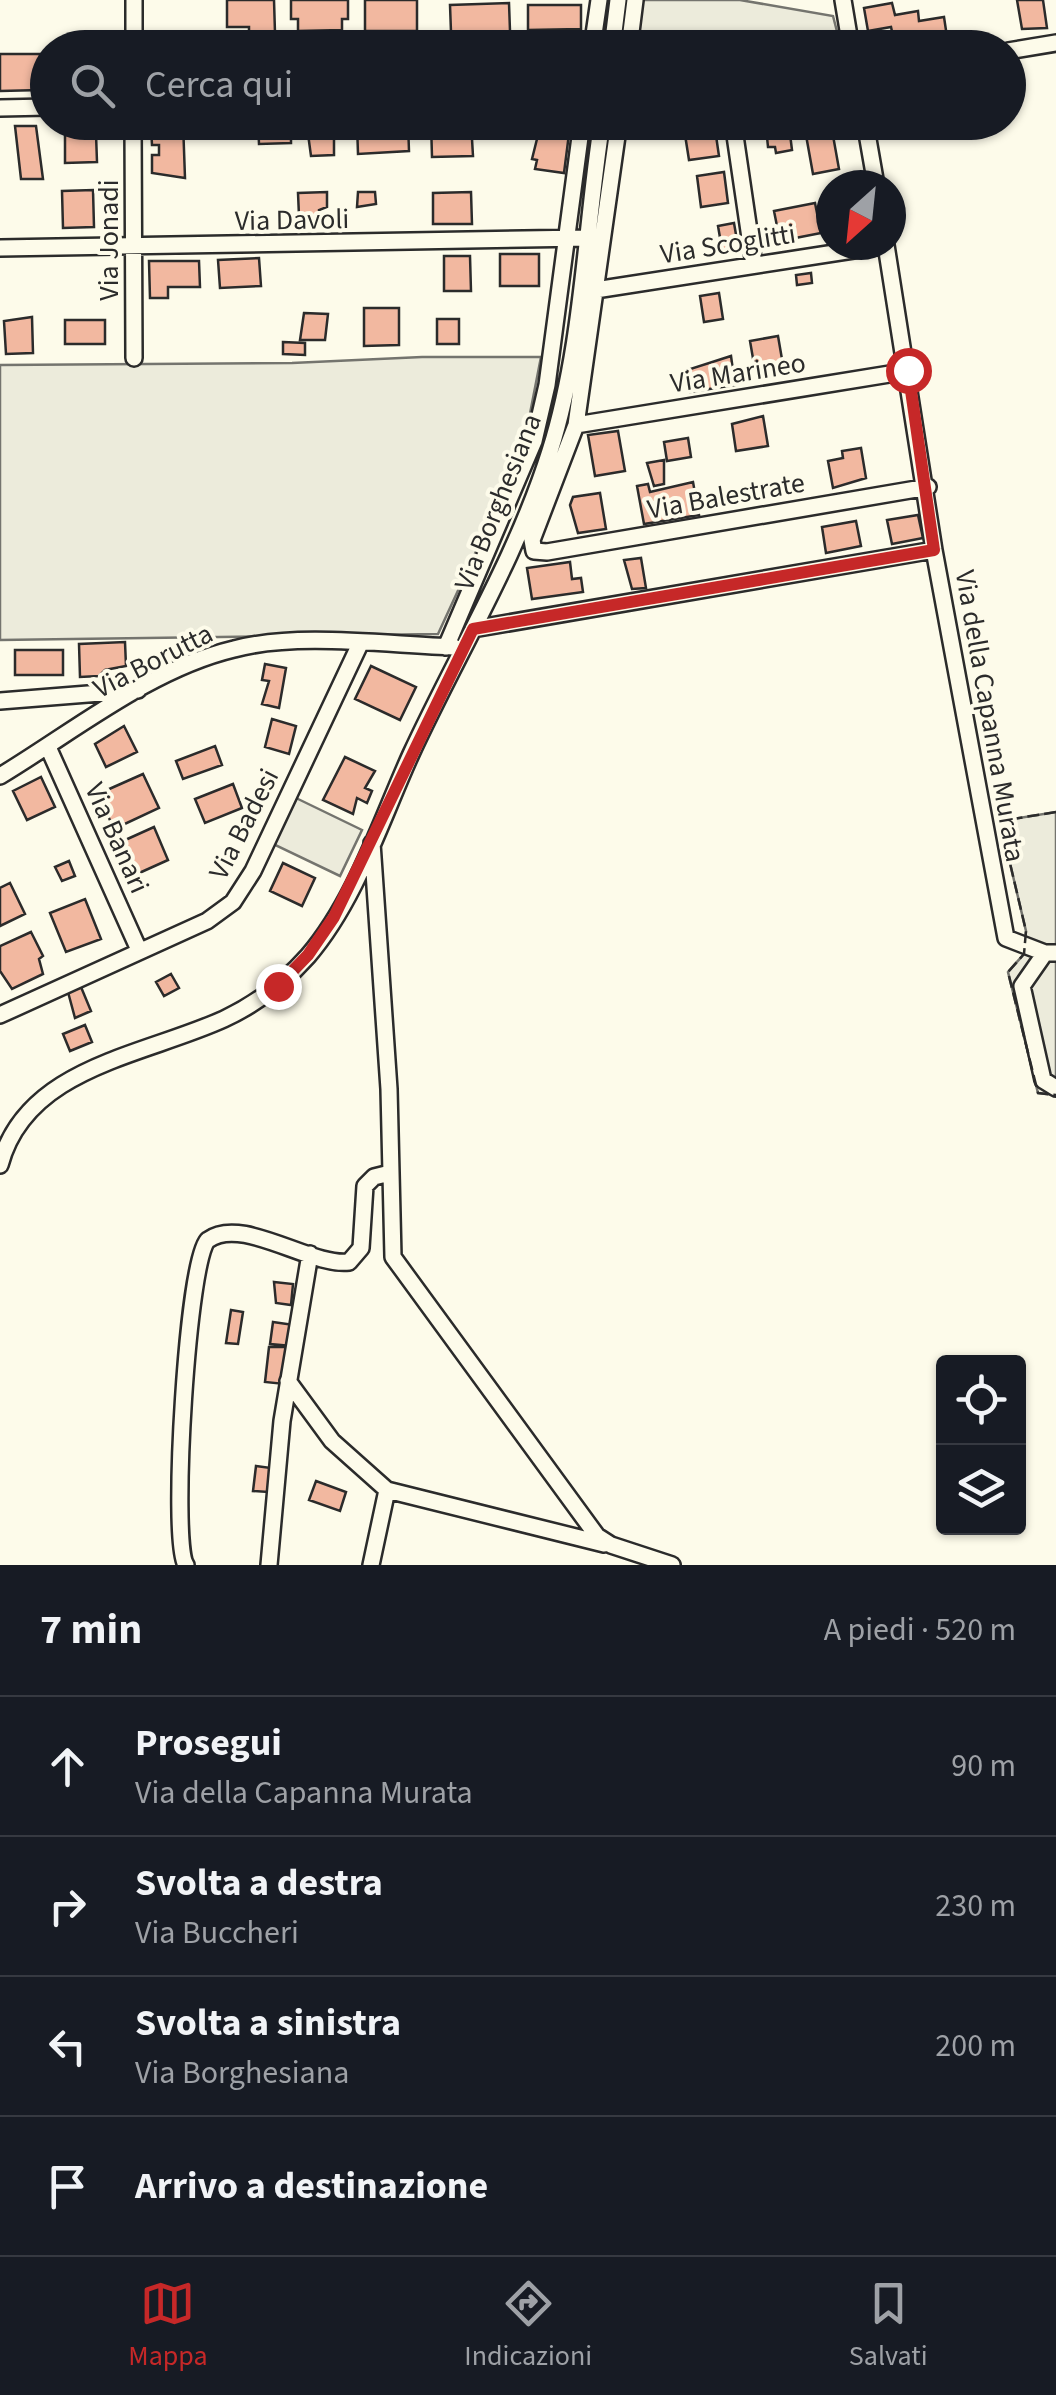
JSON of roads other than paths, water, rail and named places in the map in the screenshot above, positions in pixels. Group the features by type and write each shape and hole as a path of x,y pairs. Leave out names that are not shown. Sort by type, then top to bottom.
{"street":[{"path":"134,0 134,30"},
{"path":"595,30 599,0"},
{"path":"614,30 618,0"},
{"path":"631,30 635,0"},
{"path":"843,0 849,30"},
{"path":"1026,48 1056,43"},
{"path":"0,108 30,107"},
{"name":"Via Jonadi","path":"133,140 134,358"},
{"name":"Via Borghesiana","path":"446,647 520,482 548,385 580,140"},
{"name":"Via Borghesiana","path":"0,1165 18,1122 57,1086 216,1022 278,986 328,926 473,629 548,458 566,387 600,140"},
{"name":"Via Borghesiana","path":"534,551 532,540 576,425 617,140"},
{"path":"736,140 754,266"},
{"path":"867,140 873,170"},
{"name":"Via Davoli","path":"0,248 586,238"},
{"name":"Via Scoglitti","path":"578,292 816,256"},
{"name":"Via della Capanna Murata","path":"889,260 928,486 934,550 1006,938 1050,952"},
{"name":"Via Marineo","path":"576,425 908,370"},
{"path":"548,385 566,387"},
{"name":"Via Balestrate","path":"534,551 547,552 928,486"},
{"path":"473,629 934,550"},
{"name":"Via Borutta","path":"0,776 142,689 236,648 360,644 464,648"},
{"name":"Via Badesi","path":"0,1014 207,922 242,890 360,644"},
{"path":"0,701 142,689"},
{"name":"Via Banari","path":"48,746 140,950"},
{"path":"372,841 396,1263 594,1532 611,1546"},
{"path":"1050,952 1022,986 1043,1080 1056,1088"},
{"path":"186,1565 179,1550 182,1464 200,1250 210,1238 231,1234 340,1263 356,1257 361,1248 365,1186 374,1177 390,1173"},
{"path":"269,1565 288,1382 310,1254"},
{"path":"288,1382 332,1440 387,1490 672,1565"},
{"path":"371,1565 387,1490"}]}
